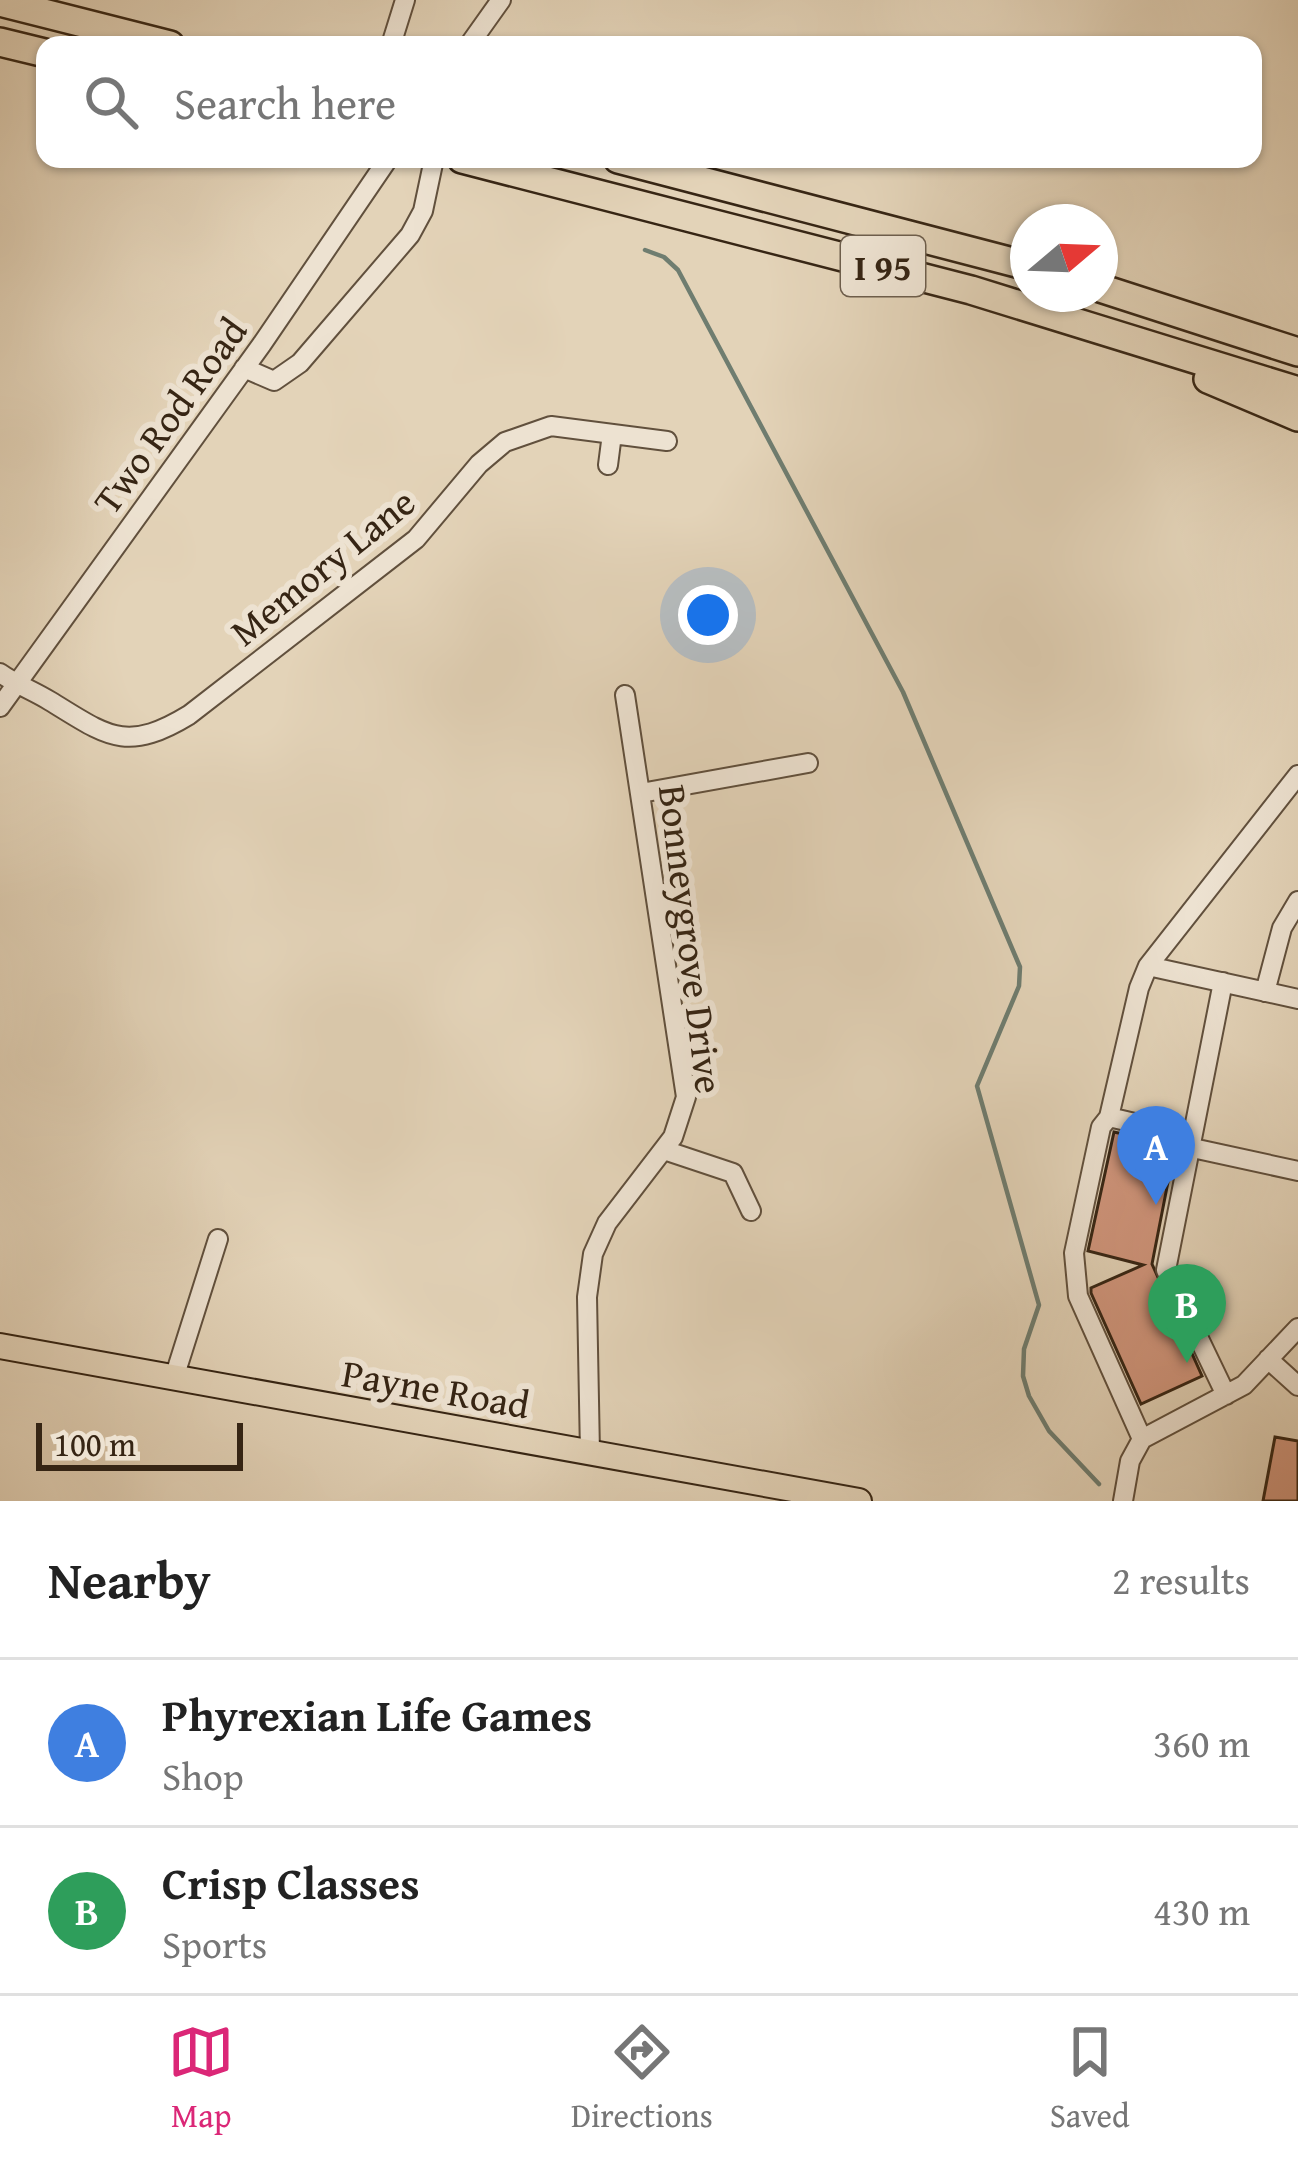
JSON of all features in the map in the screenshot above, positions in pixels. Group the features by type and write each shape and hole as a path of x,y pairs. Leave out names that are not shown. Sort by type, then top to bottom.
{"highway":[{"path":"0,2 134,36"},
{"path":"0,42 36,51"},
{"name":"I 95","path":"496,168 1067,318 1298,392"},
{"name":"I 95","path":"652,168 1010,261"},
{"path":"1118,294 1298,352"},
{"path":"1067,318 1298,417"}],"main road":[{"name":"Payne Road","path":"0,1346 860,1501"}],"street":[{"path":"394,36 405,0"},
{"path":"475,36 501,0"},
{"name":"Two Rod Road","path":"0,707 8,678 244,368 381,168"},
{"path":"244,368 274,381 300,363 410,235 423,211 432,168"},
{"name":"Memory Lane","path":"8,678 99,732 132,736 160,730 200,707 416,538 479,464 505,442 551,426 667,442"},
{"path":"608,465 612,434"},
{"name":"Bonneygrove Drive","path":"590,1453 587,1298 592,1253 607,1223 664,1150 682,1118 686,1089 625,695"},
{"path":"641,793 808,763"},
{"path":"1142,1439 1078,1296 1074,1253 1101,1126 1109,1117 1148,966 1298,775"},
{"path":"1265,992 1282,928 1298,902"},
{"path":"1148,966 1298,999"},
{"path":"1223,982 1166,1270 1226,1395"},
{"path":"1109,1117 1298,1171"},
{"path":"664,1150 733,1173 751,1211"},
{"path":"174,1378 218,1239"},
{"path":"1123,1501 1130,1461 1142,1439 1244,1384 1298,1328"},
{"path":"1268,1360 1298,1387"}],"building":[{"path":"1114,1132 1175,1146 1152,1264 1202,1376 1141,1404 1091,1293 1091,1288 1143,1265 1088,1251"},
{"path":"1275,1437 1298,1441 1298,1501 1263,1501"}],"waterway":[{"path":"645,250 664,257 678,270 903,692 1020,967 1019,986 977,1086 1039,1305 1024,1349 1023,1376 1029,1396 1049,1431 1099,1484"}],"place":[{"name":"Phyrexian Life Games","path":"1156,1205"},
{"name":"Crisp Classes","path":"1187,1363"}]}
